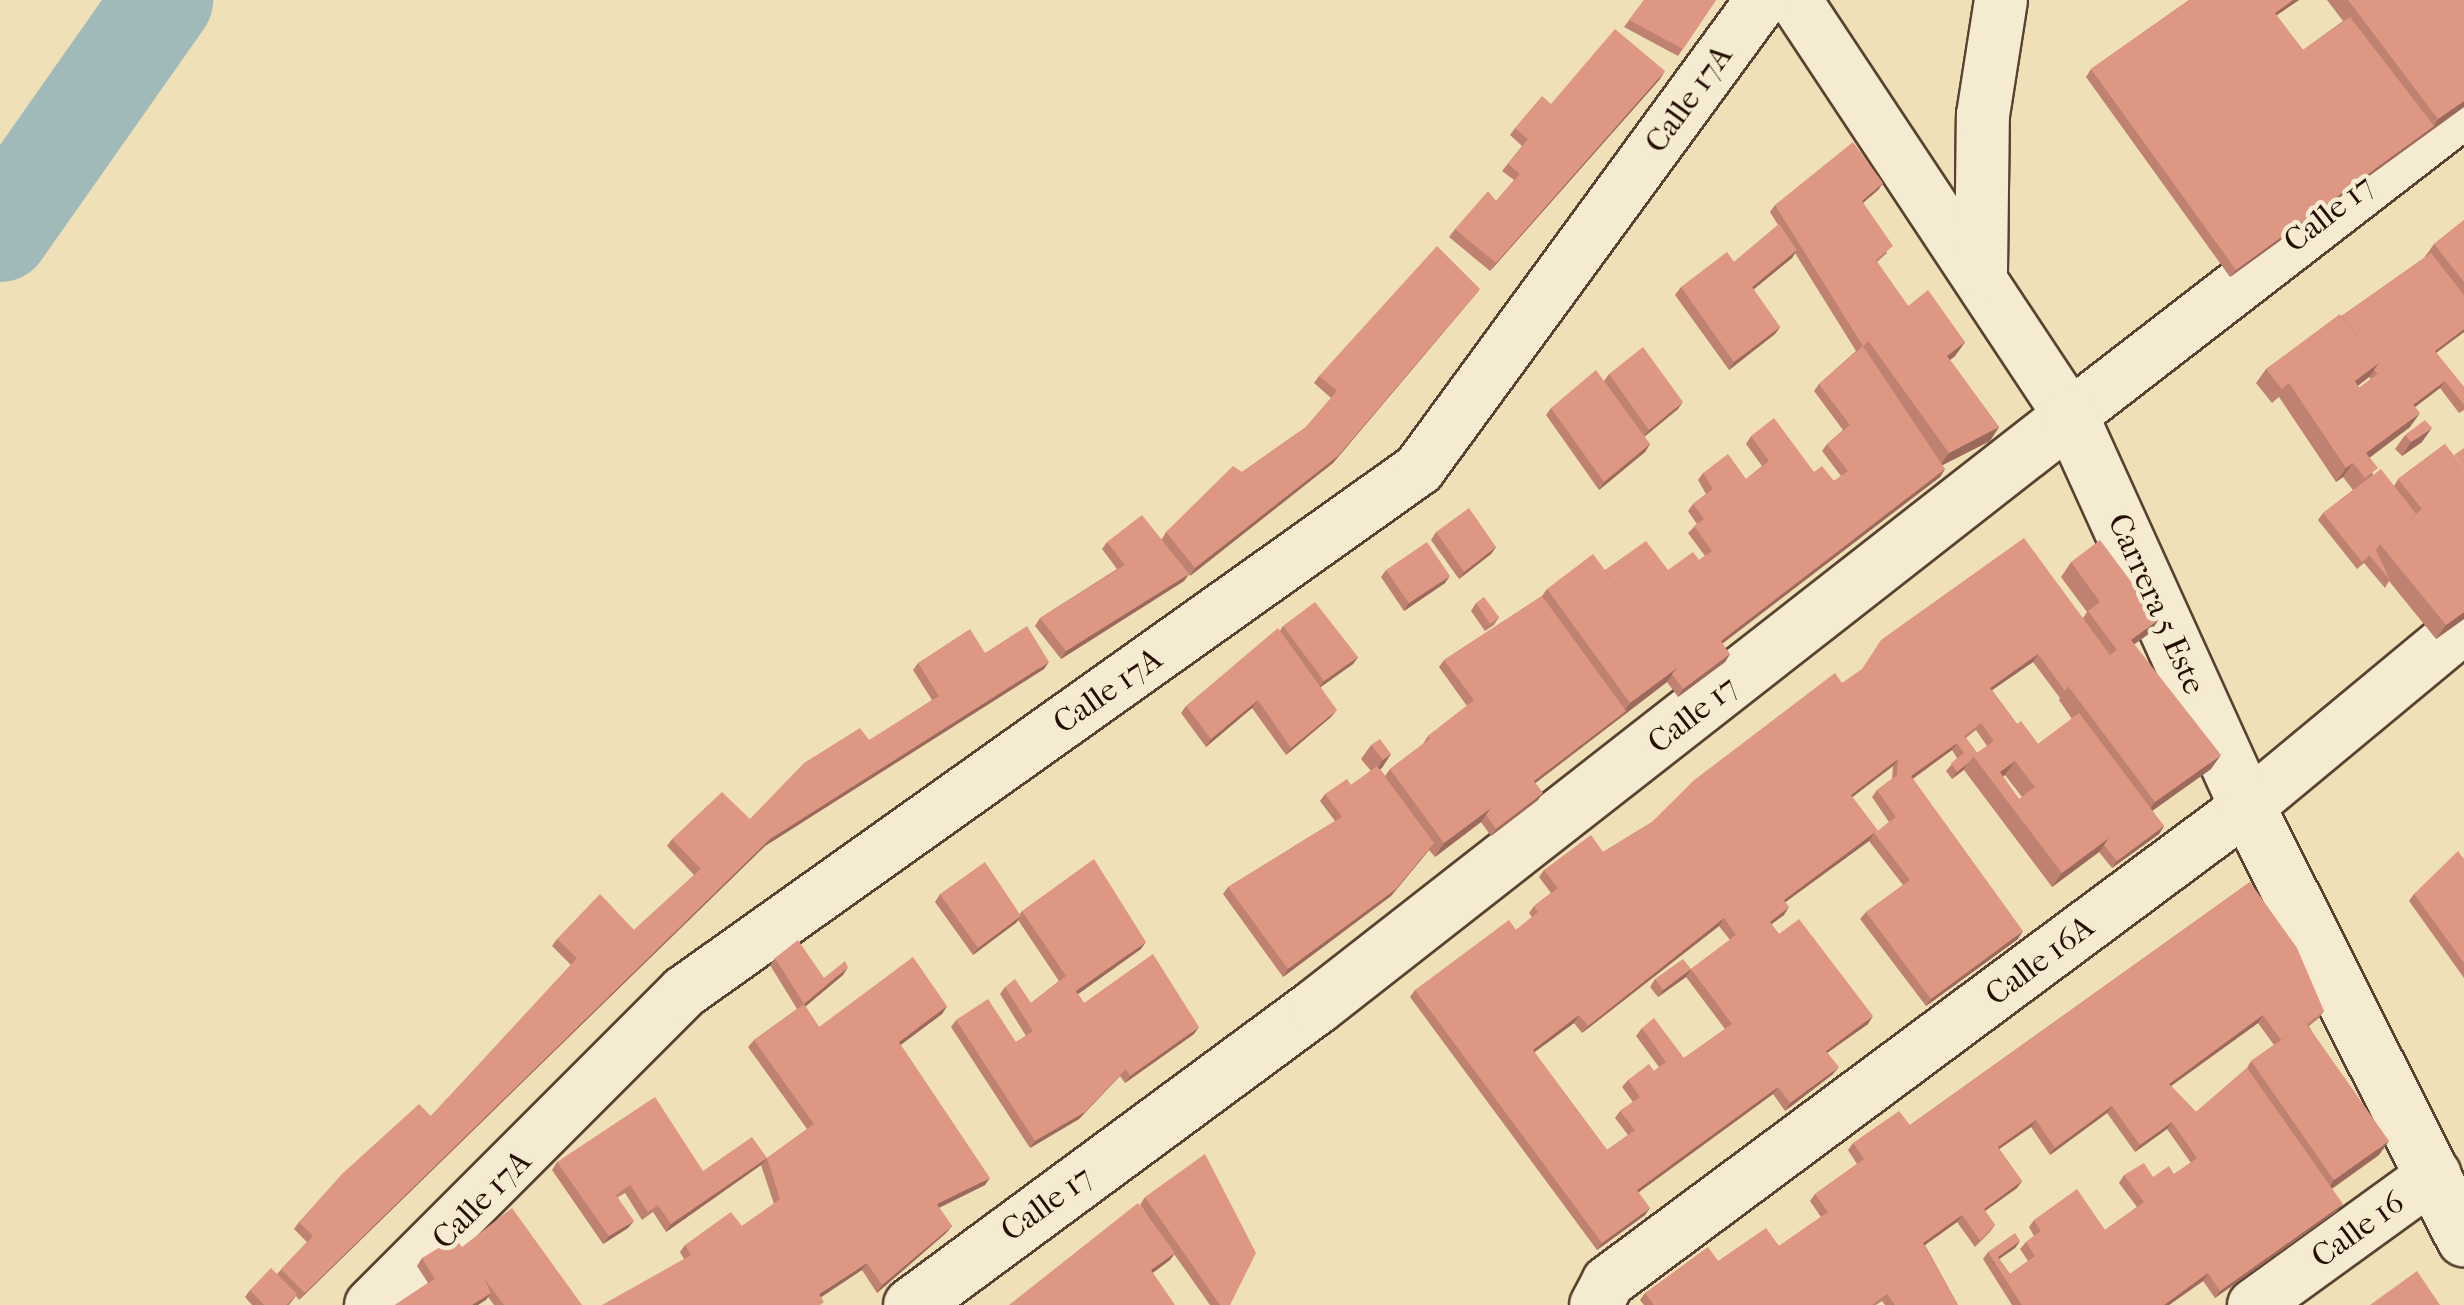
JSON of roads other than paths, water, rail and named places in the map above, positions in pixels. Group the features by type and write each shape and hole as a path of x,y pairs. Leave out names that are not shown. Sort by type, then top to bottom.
{"main road":[{"name":"Carrera 5 Este","path":"2070,416 2247,806 2450,1166 2464,1239"},
{"name":"Calle 17","path":"911,1305 1316,1006 2070,416"}],"street":[{"name":"Calle 17A","path":"372,1305 684,992 1419,469 1762,0"},
{"name":"Carrera 5 Este","path":"1794,0 1981,271 2070,416"},
{"path":"1981,271 1983,114 2001,0"},
{"name":"Calle 17","path":"2070,416 2464,111"},
{"name":"Calle 16A","path":"1602,1294 2247,806 2464,627"},
{"name":"Calle 16","path":"2254,1305 2450,1166"}],"waterway":[{"path":"0,232 163,0"}]}
